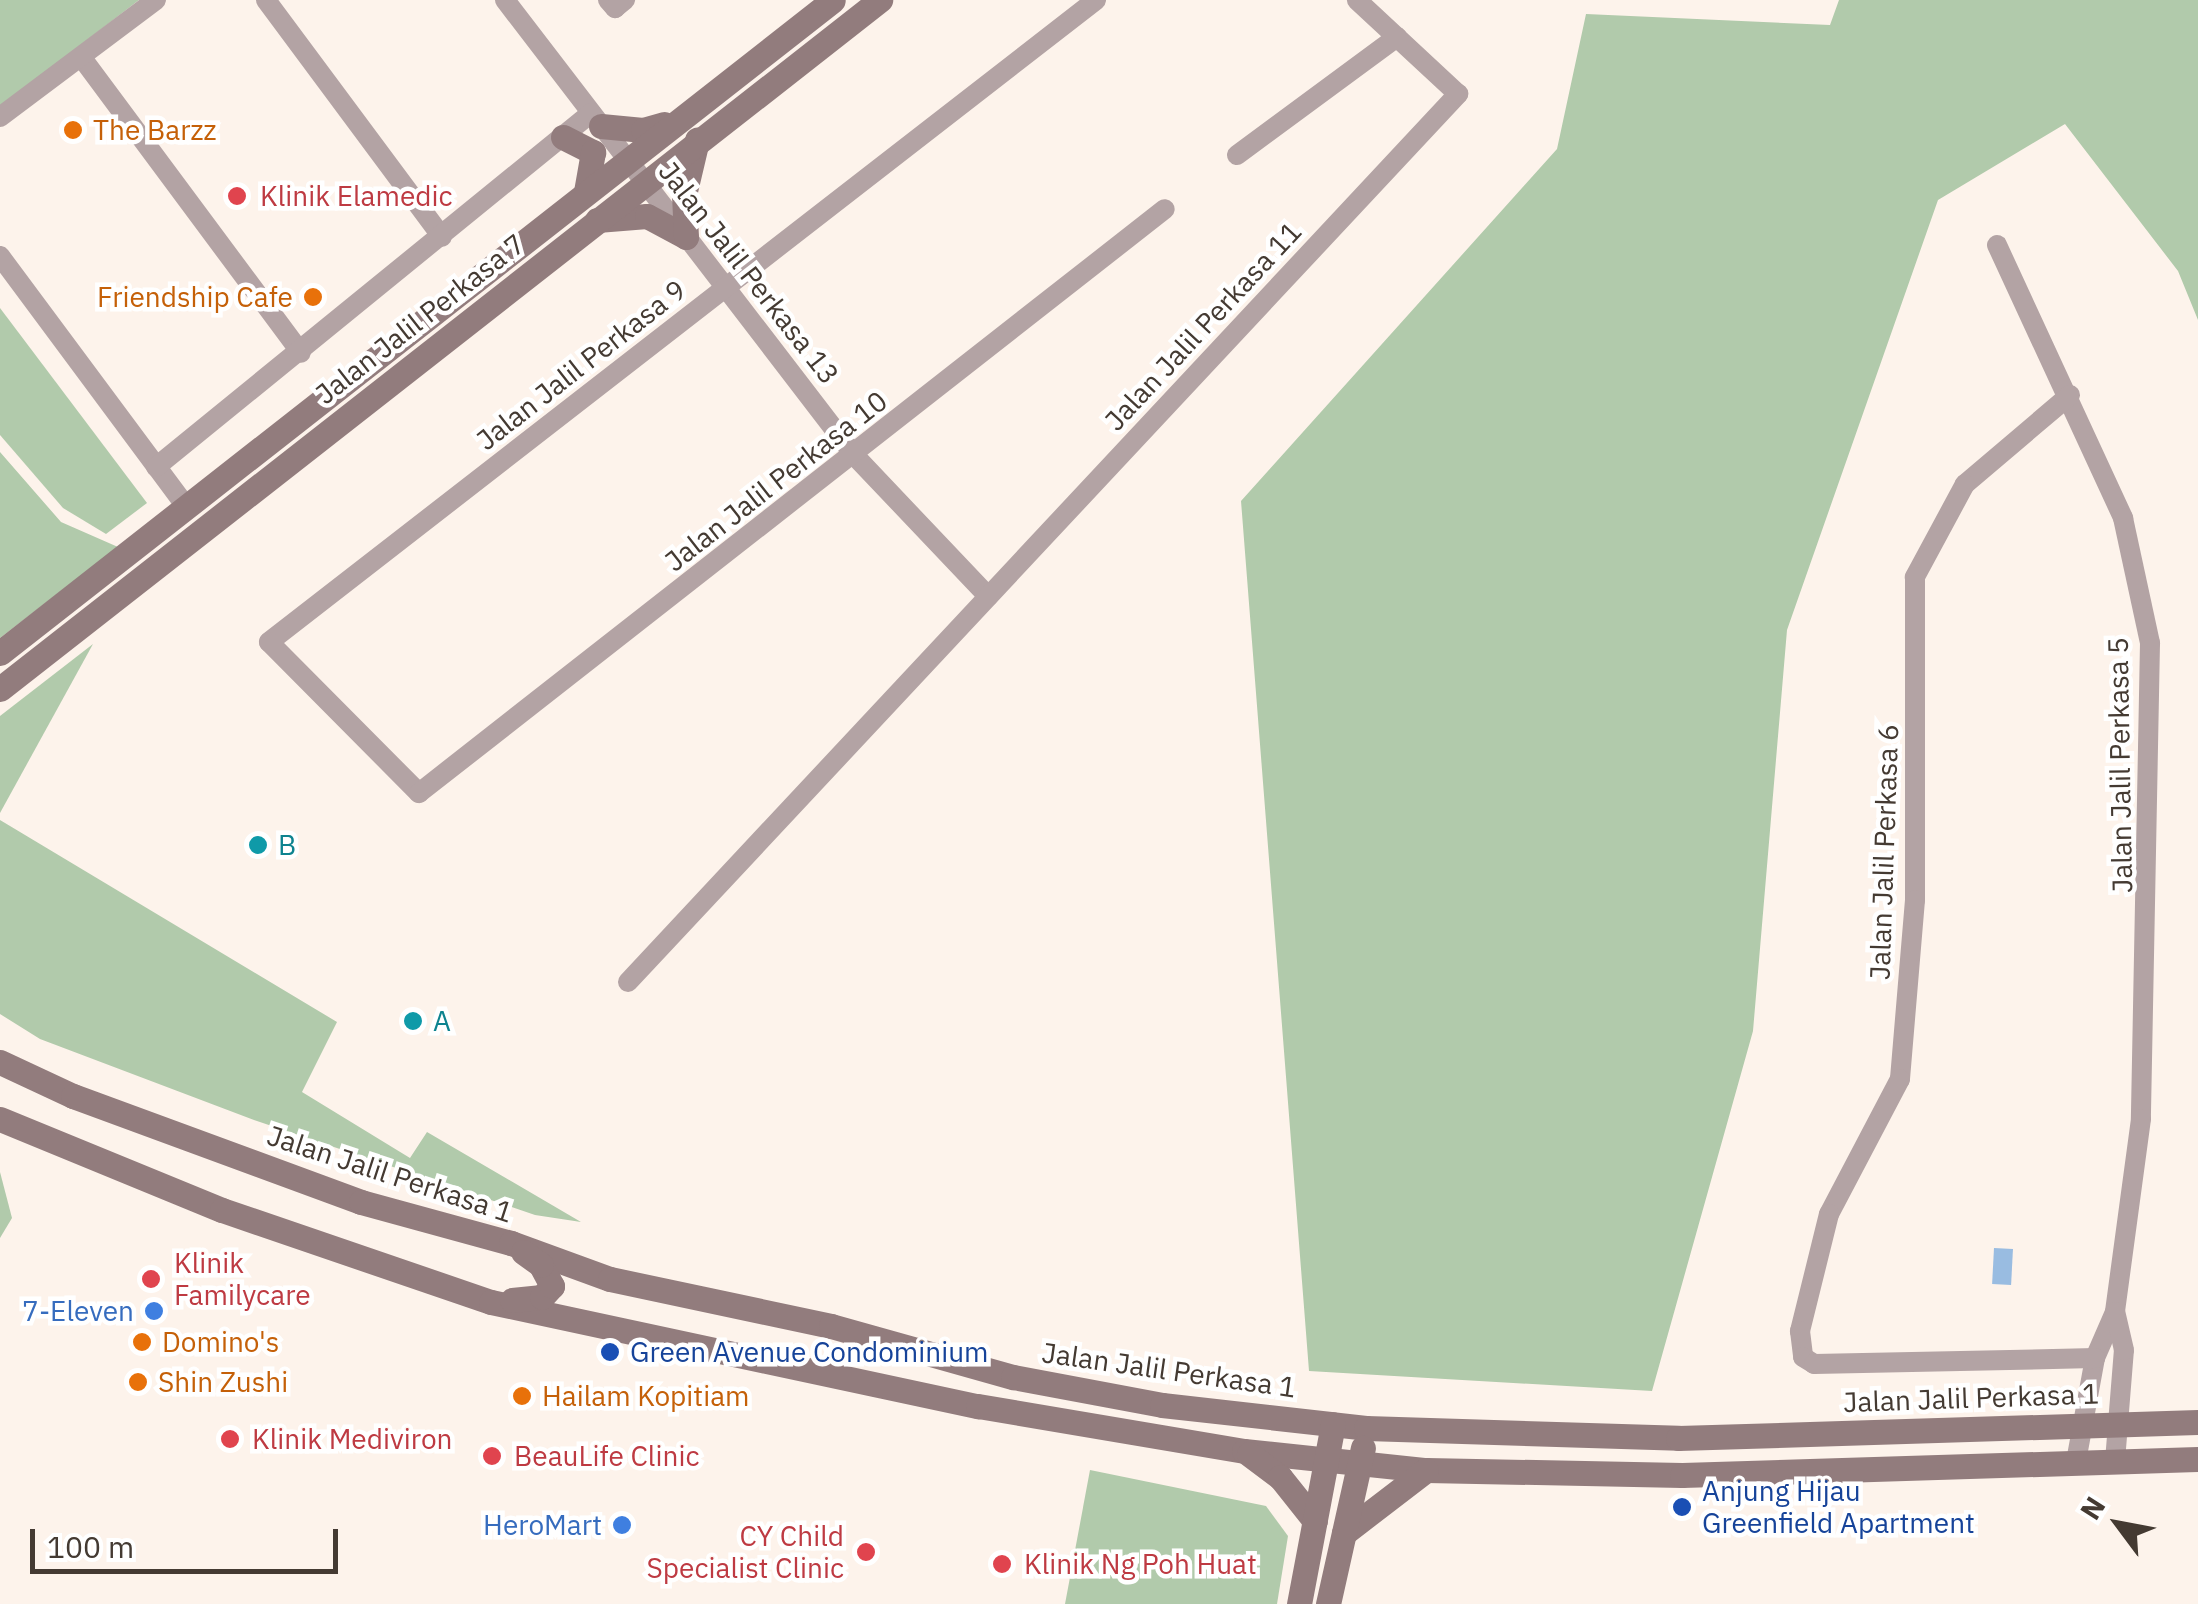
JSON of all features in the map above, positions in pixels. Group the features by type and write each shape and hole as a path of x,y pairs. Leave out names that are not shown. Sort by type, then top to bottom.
{"main road":[{"name":"Jalan Jalil Perkasa 7","path":"0,653 832,0"},
{"name":"Jalan Jalil Perkasa 7","path":"0,689 880,0"},
{"path":"596,120 642,130 676,120"},
{"path":"562,137 593,152 586,192"},
{"path":"686,237 684,195 697,140"},
{"path":"595,220 647,216 686,237"},
{"name":"Jalan Jalil Perkasa 1","path":"0,1062 72,1096 361,1202 511,1243 610,1280 831,1326 1013,1377 1162,1405 1366,1428 1678,1438 2083,1422 2198,1422"},
{"path":"0,1119 222,1210 491,1302 978,1406 1244,1451 1426,1470 1682,1475 2198,1459"},
{"path":"491,1302 542,1297 552,1286 541,1265 511,1243"},
{"path":"1298,1604 1333,1424"},
{"path":"1328,1604 1366,1428"},
{"path":"1244,1451 1280,1477 1316,1521"},
{"path":"1344,1533 1426,1470"}],"street":[{"path":"0,117 156,0"},
{"path":"266,0 442,237"},
{"name":"Jalan Jalil Perkasa 13","path":"505,0 854,455 988,596"},
{"name":"Jalan Jalil Perkasa 9","path":"419,794 268,642 1096,0"},
{"path":"1237,155 1397,38 1357,0"},
{"name":"Jalan Jalil Perkasa 11","path":"628,982 1458,94 1397,38"},
{"path":"82,58 301,354"},
{"path":"156,468 301,354 562,137 596,120"},
{"name":"Jalan Jalil Perkasa 10","path":"419,794 1165,209"},
{"name":"Jalan Jalil Perkasa 5","path":"1998,245 2070,395 2122,518 2150,644 2141,1119 2115,1312 2095,1358 2076,1462"},
{"path":"0,256 188,508"},
{"name":"Jalan Jalil Perkasa 6","path":"2070,395 1966,484 1915,577 1916,900 1900,1079 1829,1214 1800,1331 1803,1357 1814,1364 2095,1358"},
{"name":"Jalan Jalil Perkasa 5","path":"2114,1461 2124,1350 2115,1312"}],"green space":[{"path":"0,0 139,0 0,107"},
{"path":"1839,0 2198,0 2198,320 2178,271 2065,124 1938,200 1787,630 1753,1031 1652,1391 1309,1371 1241,501 1557,149 1586,14 1830,25"},
{"path":"0,308 147,503 106,534 63,508 0,435"},
{"path":"0,452 61,522 118,547 0,638"},
{"path":"93,644 0,813 0,716"},
{"path":"0,820 337,1022 302,1092 410,1158 427,1132 581,1222 535,1215 254,1120 40,1039 0,1014"},
{"path":"0,1172 12,1218 0,1238"},
{"path":"1090,1470 1266,1506 1288,1536 1277,1604 1065,1604"}],"water":[{"path":"1994,1248 2013,1249 2011,1285 1992,1284"}],"place":[{"name":"The Barzz","path":"73,130"},
{"name":"Klinik Elamedic","path":"237,196"},
{"name":"Friendship Cafe","path":"313,297"},
{"name":"B","path":"258,845"},
{"name":"A","path":"413,1021"},
{"name":"Klinik Familycare","path":"151,1279"},
{"name":"7-Eleven","path":"154,1311"},
{"name":"Domino's","path":"142,1342"},
{"name":"Green Avenue Condominium","path":"610,1352"},
{"name":"Shin Zushi","path":"138,1382"},
{"name":"Hailam Kopitiam","path":"522,1396"},
{"name":"Klinik Mediviron","path":"230,1439"},
{"name":"BeauLife Clinic","path":"492,1456"},
{"name":"Anjung Hijau Greenfield Apartment","path":"1682,1507"},
{"name":"HeroMart","path":"622,1525"},
{"name":"CY Child Specialist Clinic","path":"866,1552"},
{"name":"Klinik Ng Poh Huat","path":"1002,1564"}]}
